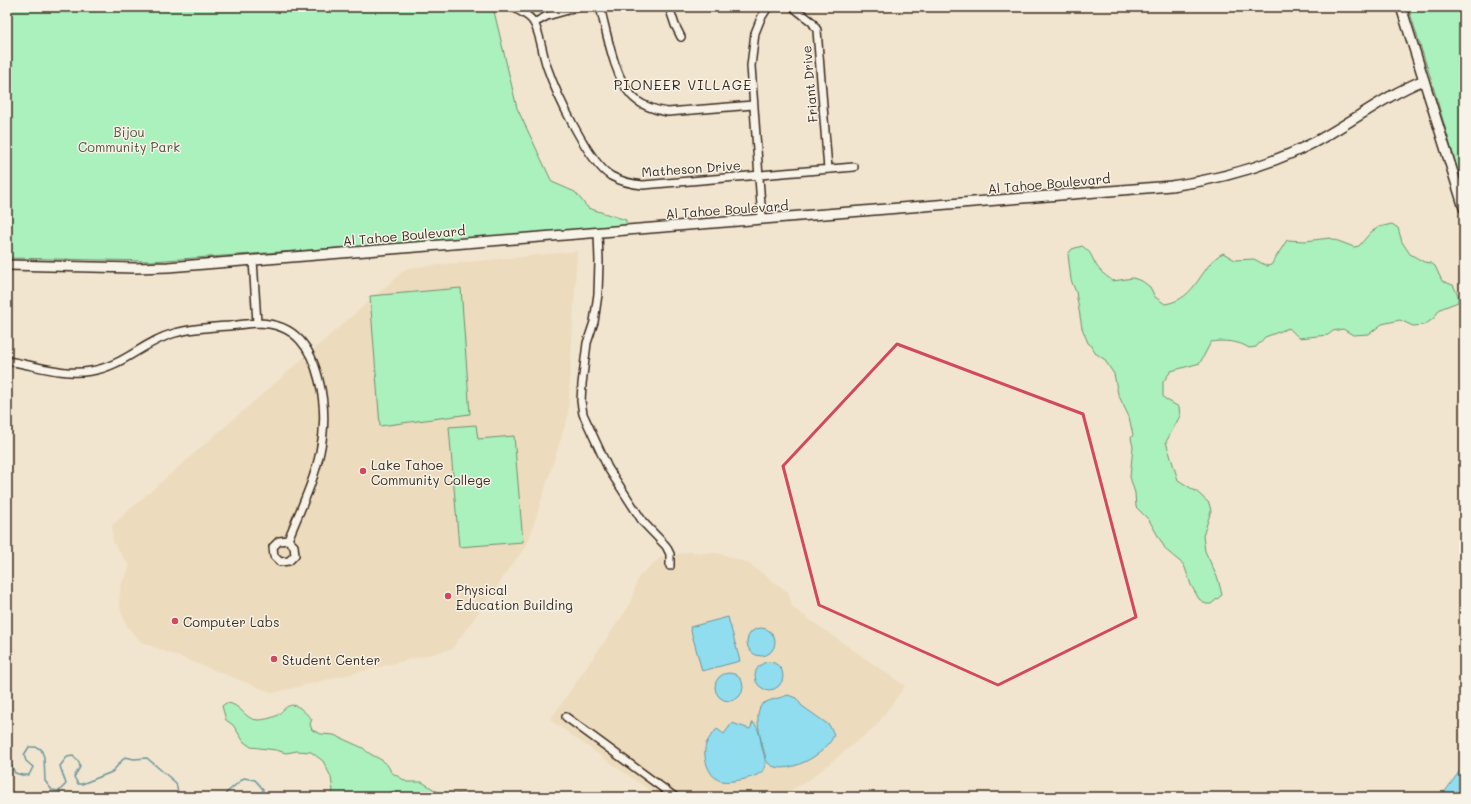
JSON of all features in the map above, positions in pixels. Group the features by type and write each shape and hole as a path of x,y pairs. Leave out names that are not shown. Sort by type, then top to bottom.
{"main road":[{"path":"1401,7 1464,208"},
{"name":"Al Tahoe Boulevard","path":"7,265 143,268 1154,188 1212,180 1250,170 1292,153 1332,132 1396,92 1424,80"}],"street":[{"path":"513,7 530,18 534,23 547,16 579,7"},
{"path":"600,7 618,73 632,98 643,105 655,110 668,112 754,105"},
{"path":"669,7 681,37"},
{"path":"762,219 750,66 755,33 761,18 768,7"},
{"name":"Friant Drive","path":"793,7 812,22 817,30 828,169"},
{"name":"Matheson Drive","path":"534,23 547,67 559,98 585,144 602,168 610,175 631,184 643,185 854,167"},
{"path":"598,232 598,294 594,322 587,343 585,357 581,401 583,414 608,468 643,522 666,546 670,554 670,566"},
{"path":"253,260 257,323"},
{"path":"7,361 64,372 89,372 115,364 128,358 150,343 173,333 201,328 257,323 269,324 292,332 300,339 313,359 322,398 324,418 320,452 316,469 288,540"},
{"path":"566,717 676,797"}],"highlighted area":[{"path":"897,344 1083,414 1136,617 998,685 819,605 783,466"}],"shaded area":[{"name":"Lake Tahoe Community College","path":"577,251 568,416 528,543 452,649 273,693 141,642 135,636 127,626 121,612 119,599 121,584 130,567 113,542 112,525 407,268"},
{"path":"688,552 718,553 748,563 788,592 793,608 905,686 876,726 809,780 780,797 659,797 550,720 629,606 639,576 660,558"}],"green space":[{"name":"Bijou Community Park","path":"7,7 493,7 517,108 552,182 575,192 588,208 626,220 626,225 467,239 151,261 7,258"},
{"path":"1408,7 1464,7 1464,192 1430,76"},
{"path":"1392,224 1398,228 1402,242 1410,254 1424,262 1431,263 1435,266 1442,281 1453,285 1458,295 1458,302 1440,309 1433,319 1424,325 1413,326 1400,320 1382,324 1369,334 1353,335 1343,329 1333,331 1328,335 1299,338 1289,328 1265,337 1256,347 1249,348 1241,344 1231,342 1211,342 1200,363 1171,371 1163,382 1163,396 1165,399 1179,407 1180,416 1166,442 1178,480 1197,492 1209,503 1211,511 1203,536 1205,551 1218,579 1222,595 1211,604 1206,604 1199,599 1191,585 1184,565 1166,550 1149,520 1136,507 1135,493 1130,477 1133,447 1131,438 1133,435 1129,417 1118,394 1114,374 1104,359 1095,353 1092,346 1088,343 1082,328 1076,292 1071,280 1068,254 1072,249 1082,246 1089,252 1101,271 1113,281 1133,278 1142,281 1150,287 1155,297 1165,304 1176,301 1185,296 1215,258 1223,253 1235,260 1254,259 1267,266 1271,265 1287,240 1305,241 1330,238 1354,247 1359,246 1371,232 1379,227"},
{"path":"461,288 470,414 380,426 370,296"},
{"path":"476,425 478,439 514,436 523,542 459,547 449,427"},
{"path":"226,703 235,706 249,717 258,720 274,717 286,707 292,705 296,706 302,709 312,719 310,724 312,730 321,734 334,735 363,748 386,763 391,772 407,782 422,782 438,792 453,794 463,793 477,797 321,797 330,796 333,791 331,777 323,761 311,752 297,751 286,753 276,750 251,747 244,742 233,725 226,720 222,706"}],"water":[{"path":"728,617 740,661 702,671 690,627"},
{"path":"761,628 771,632 775,642 771,652 761,656 751,652 747,642 751,632"},
{"path":"769,662 779,666 783,676 779,686 769,690 759,686 755,676 759,666"},
{"path":"729,673 739,677 743,687 739,697 729,701 719,697 715,687 719,677"},
{"path":"788,695 796,698 802,706 829,725 834,734 831,741 824,749 805,762 783,768 774,767 767,762 759,731 758,714 760,707 764,703"},
{"path":"753,722 759,734 765,758 764,769 757,775 744,779 721,781 716,779 709,771 707,766 705,749 708,740 717,729 724,734 732,723 750,729"},
{"path":"1464,765 1464,797 1441,797"}],"waterway":[{"path":"7,756 15,773 29,775 33,767 26,761 24,755 29,747 41,749 44,757 45,781 52,790 59,791 66,784 60,766 67,757 73,756 79,762 80,767 74,777 78,784 82,784 112,772 125,757 134,759 147,758 176,783 179,797"},
{"path":"226,797 226,793 244,778 255,780 263,789 262,797"},
{"path":"382,797 394,791 403,797"}],"place":[{"name":"Lake Tahoe Community College","path":"363,471"},
{"name":"Physical Education Building","path":"448,596"},
{"name":"Computer Labs","path":"175,621"},
{"name":"Student Center","path":"274,659"}],"district":[{"name":"PIONEER VILLAGE","path":"683,84"}]}
